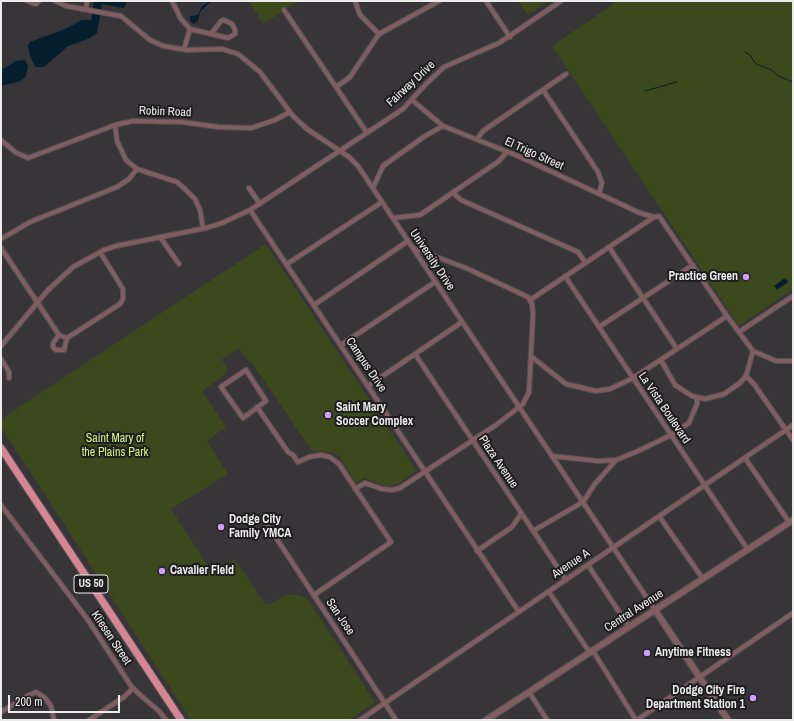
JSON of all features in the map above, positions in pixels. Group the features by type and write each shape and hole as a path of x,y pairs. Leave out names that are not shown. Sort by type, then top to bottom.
{"highway":[{"name":"US 50","path":"1,448 181,720"}],"street":[{"path":"27,1 36,4 39,1"},
{"path":"55,1 66,6 86,9 87,1"},
{"path":"172,1 181,19 190,29 211,34 228,38 235,34 235,30 232,24 224,20 211,34"},
{"path":"355,1 360,15 378,34"},
{"path":"336,87 350,77 378,34 439,1"},
{"path":"486,1 510,36"},
{"name":"Fairway Drive","path":"1,346 56,282 73,267 100,252 116,246 222,223 250,210 403,109 444,67 493,46 561,1"},
{"name":"University Drive","path":"86,9 103,11 121,16 150,40 163,46 184,49 222,49 238,54 260,72 290,112 307,130 339,150 358,166 655,610"},
{"path":"284,10 366,133"},
{"path":"184,49 190,29"},
{"path":"477,139 483,131 566,74"},
{"path":"543,90 598,172 602,183 599,194"},
{"name":"El Trigo Street","path":"412,100 443,126 477,139 640,213 654,217 660,216 727,316"},
{"name":"Robin Road","path":"1,140 15,152 28,158 115,125 133,121 156,120 251,128 275,120 290,112"},
{"path":"115,125 117,142 122,153 131,165 137,169 177,182 185,189 195,199 200,210 202,228"},
{"path":"373,188 383,166 425,136 443,126"},
{"path":"393,218 420,215 499,161 506,153"},
{"path":"1,239 30,222 123,184 137,169"},
{"path":"250,188 260,204"},
{"path":"453,193 461,200 578,252 585,262"},
{"path":"287,264 382,202"},
{"name":"Campus Drive","path":"250,210 519,612"},
{"path":"530,300 654,217"},
{"path":"160,237 179,264"},
{"path":"314,305 408,241"},
{"path":"610,247 677,349"},
{"path":"1,248 59,335 67,338"},
{"path":"356,489 365,483 382,489 392,490 400,488 426,472 519,408 526,400 529,392 532,357 533,314 530,300 525,294 413,248"},
{"path":"59,335 53,343 53,347 56,350 64,350 67,338 120,304 123,299 123,289 100,252"},
{"path":"599,328 693,265"},
{"name":"La Vista Boulevard","path":"564,276 748,550"},
{"path":"341,345 435,282"},
{"path":"739,332 793,296"},
{"path":"532,357 566,384 581,389 596,391 610,389 633,378 727,316 753,351 776,361 793,361"},
{"path":"368,386 462,322"},
{"path":"661,360 675,385 681,390 705,399 718,396 740,383 746,376 753,351"},
{"name":"Plaza Avenue","path":"415,354 566,580"},
{"path":"1,359 9,372 9,378"},
{"path":"246,370 266,401 257,407 243,418 222,387 246,370"},
{"path":"746,376 754,384 793,440"},
{"path":"552,456 598,461 616,460 671,435 689,423 695,409 697,397"},
{"path":"257,407 288,452 298,462 315,456 330,457 339,464 391,542 314,595"},
{"name":"Avenue A","path":"360,720 793,425"},
{"path":"745,458 791,521"},
{"path":"533,531 583,502 594,485 616,460"},
{"name":"Kliesen Street","path":"1,505 84,614 133,688 159,711 166,720"},
{"path":"477,551 512,527 522,514"},
{"path":"660,516 702,579"},
{"name":"Central Avenue","path":"486,720 791,521"},
{"name":"San Jose","path":"266,524 396,720"},
{"path":"588,565 629,627"},
{"path":"549,592 637,720 793,614"},
{"path":"655,610 728,720"},
{"path":"89,720 124,697 133,688"},
{"path":"1,712 28,695 36,692 46,698 51,706 54,720"},
{"path":"529,692 547,720"}],"green space":[{"path":"249,1 299,1 263,24"},
{"path":"518,1 549,1 528,15"},
{"path":"618,1 791,1 793,5 793,289 739,326 552,46"},
{"name":"Saint Mary of the Plains Park","path":"266,244 416,470 400,483 391,486 382,485 364,478 356,483 339,456 331,452 312,451 250,360 248,361 239,348 222,359 227,370 226,374 202,391 226,427 207,441 228,474 171,509 213,573 235,559 265,604 270,604 286,595 298,595 307,598 375,702 349,720 191,720 1,427 1,419"}],"water":[{"path":"94,1 127,1 124,8 102,4 97,33 88,39 68,46 44,67 35,67 30,56 28,46 30,42 65,29 82,20 91,20"},
{"path":"210,1 200,12 198,21 194,24 190,21 190,16 198,15 202,6"},
{"path":"25,60 28,66 26,76 21,81 1,86 1,70 16,61"},
{"path":"785,278 788,282 777,290 774,286"}],"waterway":[{"path":"745,52 750,55 756,64 772,70 778,76 793,82"},
{"path":"645,91 677,82"}],"place":[{"name":"Practice Green","path":"746,277"},
{"name":"Saint Mary Soccer Complex","path":"328,415"},
{"name":"Dodge City Family YMCA","path":"221,527"},
{"name":"Cavalier FIeld","path":"162,571"},
{"name":"Anytime Fitness","path":"647,653"},
{"name":"Dodge City Fire Department Station 1","path":"753,698"}]}
